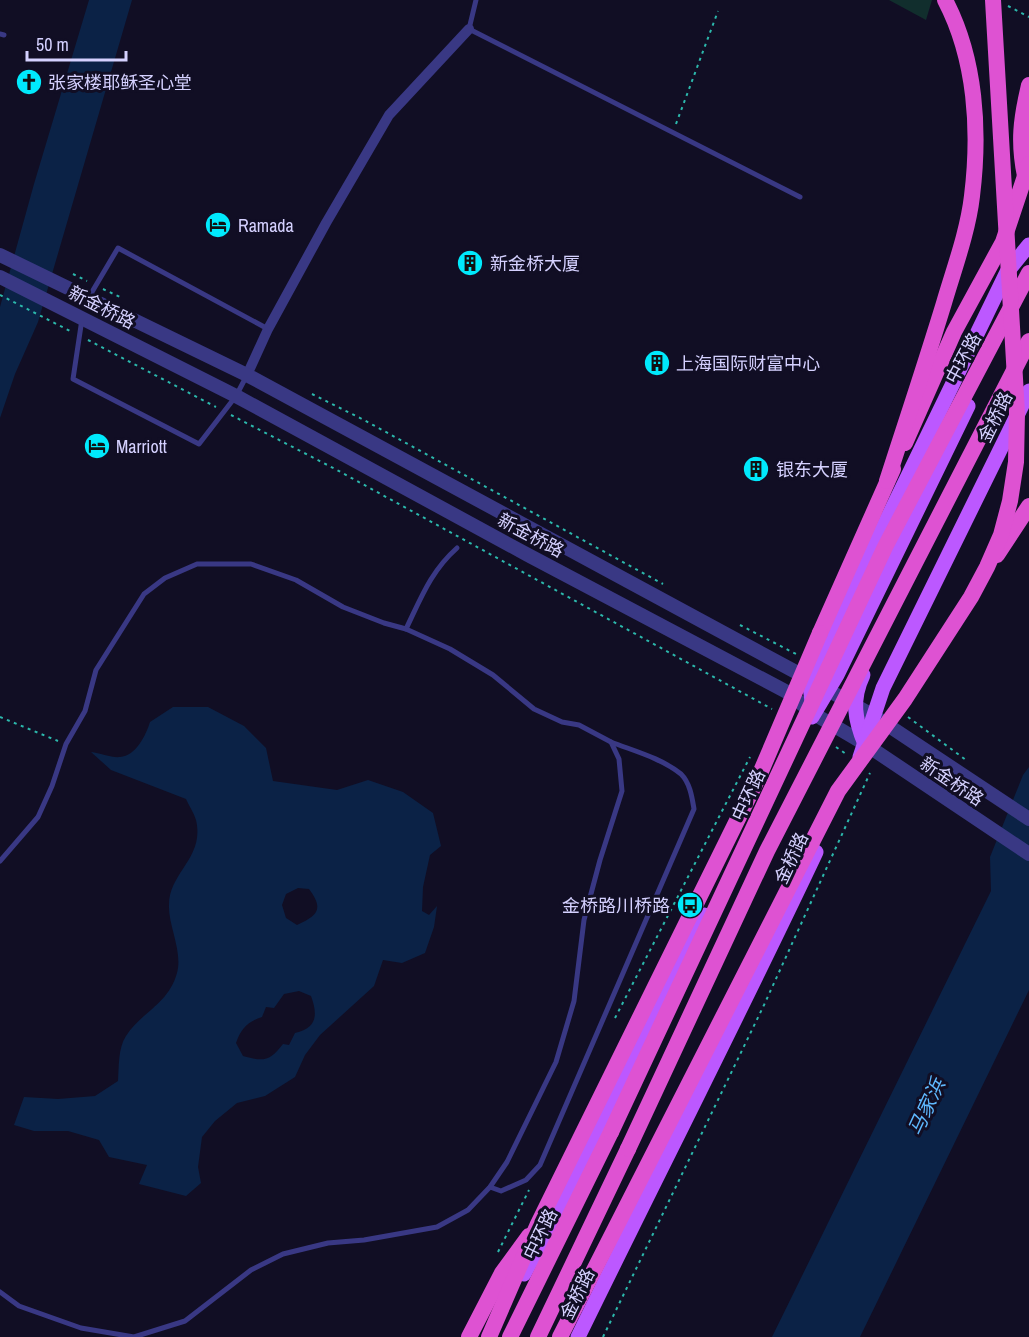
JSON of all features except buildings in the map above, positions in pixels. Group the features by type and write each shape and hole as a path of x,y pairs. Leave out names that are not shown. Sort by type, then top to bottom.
{"highway":[{"path":"887,481 956,265 972,197 975,135 973,90 966,51 954,17 945,0"},
{"path":"971,597 1001,535 1010,501 1016,462 1016,368 998,2"},
{"path":"1029,85 1021,120 1020,151 1029,192"},
{"path":"489,1337 538,1224 759,776 954,333 1003,242 1029,164"},
{"name":"中环路","path":"510,1337 621,1111 871,576 1029,275"},
{"path":"538,1337 767,851 1029,341"},
{"path":"560,1337 838,791 905,699 1029,506"},
{"path":"759,776 871,576"},
{"path":"469,1337 502,1273 538,1224"}],"main road":[{"path":"814,714 809,680 1007,272 1029,244"},
{"name":"金桥路","path":"489,1337 546,1233 703,918 814,714 829,691 1029,275"},
{"name":"金桥路","path":"578,1337 685,1117 763,964 858,761 884,688 1029,391"},
{"path":"865,744 856,724 855,706 858,687 923,551 926,532 925,495"}],"street":[{"path":"247,375 268,329 326,222 389,116 469,29"},
{"name":"新金桥路","path":"1,255 247,375 809,680 874,716 1029,819"},
{"name":"新金桥路","path":"0,277 236,396 528,555 787,692 814,714 865,744 1029,854"}],"lane":[{"path":"476,0 469,29 800,197"},
{"path":"89,297 118,248 268,329"},
{"path":"83,317 72,379 199,444 236,396 247,375"},
{"path":"406,629 432,575 442,561 457,548"},
{"path":"0,861 38,817 52,786 66,744 85,711 96,670 144,594 165,578 196,564 250,564 296,580 343,607 406,629 450,650 493,675 534,709 562,722 579,725 611,742 650,756 682,775 692,792 694,809 540,1165 526,1180 501,1191 490,1187"},
{"path":"0,1292 19,1306 81,1328 134,1337 185,1321 251,1270 283,1254 328,1243 364,1240 437,1227 468,1210 490,1187 507,1162 556,1062 574,1000 584,920 622,791 619,759 611,742"}],"path":[{"path":"998,2 1029,17"},
{"path":"673,132 718,11"},
{"path":"0,295 337,470 774,710 787,692"},
{"path":"0,717 66,744"},
{"path":"832,745 858,761"},
{"path":"614,1020 752,752"},
{"path":"603,1337 764,1005 880,755"},
{"path":"498,1252 530,1188"}],"green space":[{"path":"889,0 932,0 926,20"}],"water":[{"path":"89,0 132,0 38,322 15,374 0,418 0,307"},
{"path":"173,707 208,707 244,726 266,748 273,781 337,790 368,780 403,792 433,813 441,846 430,855 423,887 422,911 429,915 437,906 434,927 425,953 402,963 383,960 374,986 320,1035 305,1055 295,1077 265,1096 237,1103 215,1121 202,1137 198,1167 201,1183 186,1196 139,1184 147,1165 109,1157 99,1140 68,1131 34,1131 14,1125 24,1097 58,1099 95,1096 118,1081 123,1041 132,1028 161,1001 173,984 177,973 178,956 169,905 174,883 196,845 195,817 186,799 111,770 91,752 113,757 126,756 140,744 150,722","holes":["298,888 309,889 317,907 310,918 297,925 286,918 282,905 286,894","299,991 311,996 315,1009 312,1024 295,1033 289,1045 283,1044 266,1059 243,1056 236,1043 245,1027 262,1017 266,1007 274,1008 284,994"]},
{"name":"马家浜","path":"1029,767 1029,990 860,1337 772,1337 991,891 990,857 1023,775"}],"place":[{"name":"张家楼耶稣圣心堂","path":"29,82"},
{"name":"Ramada","path":"218,225"},
{"name":"新金桥大厦","path":"470,263"},
{"name":"上海国际财富中心","path":"657,363"},
{"name":"Marriott","path":"97,446"},
{"name":"银东大厦","path":"756,469"},
{"name":"金桥路川桥路","path":"690,905"}]}
